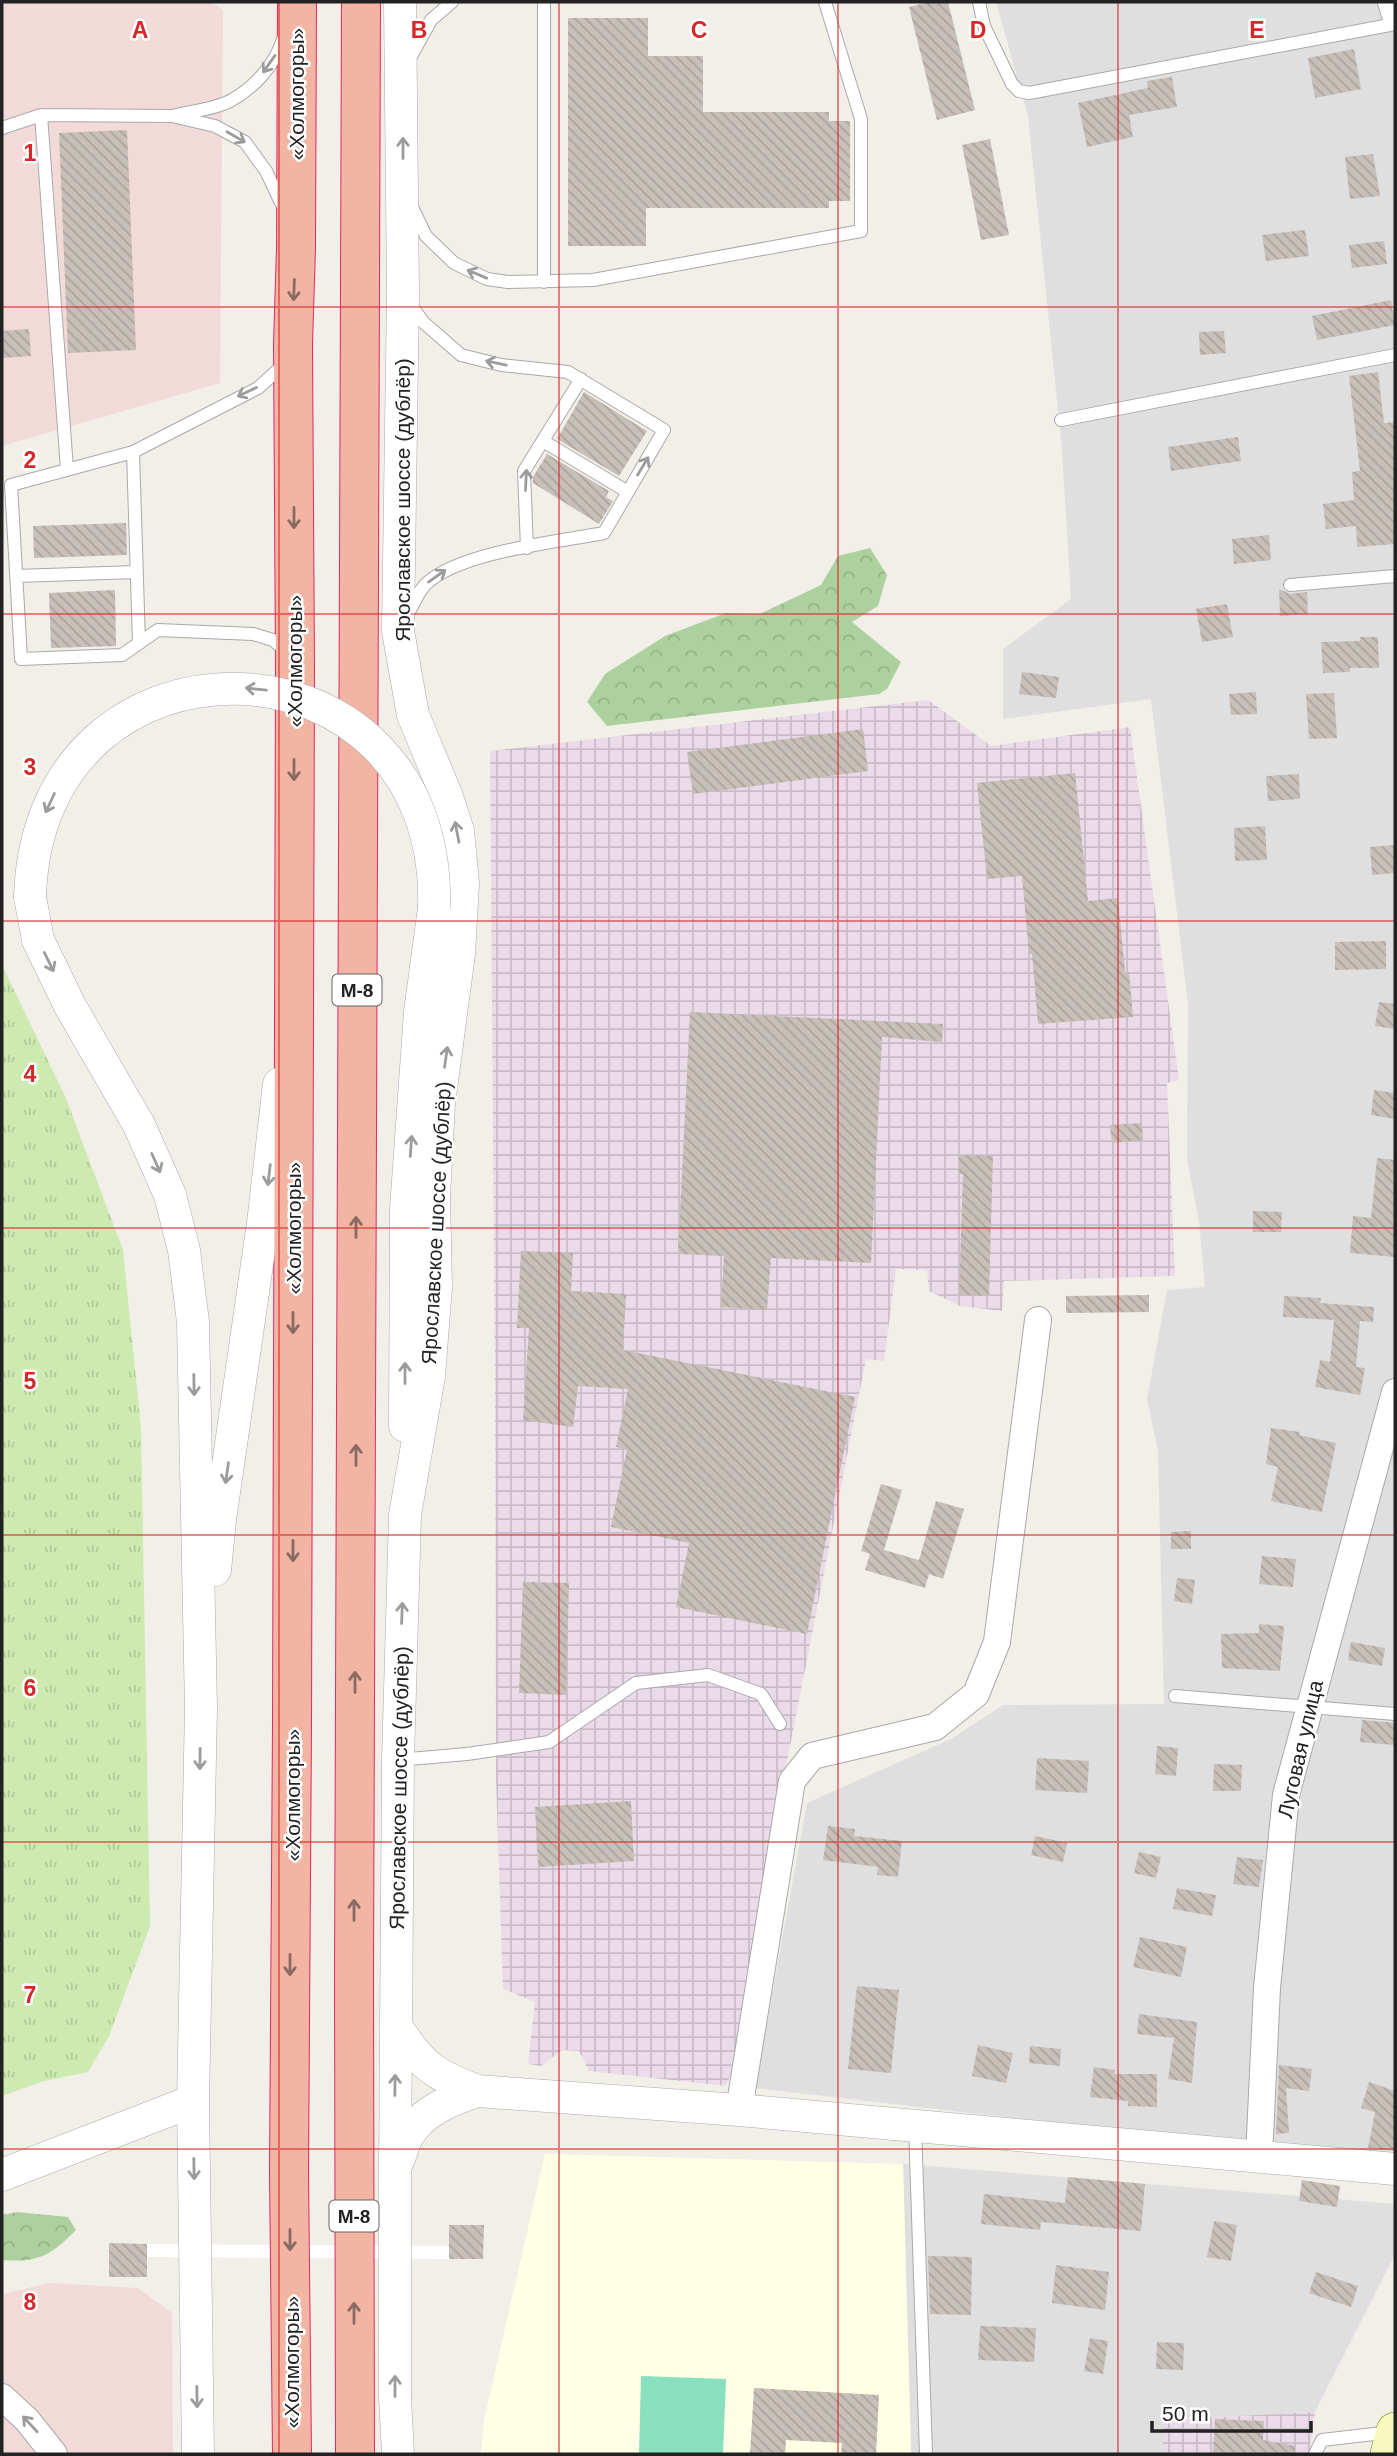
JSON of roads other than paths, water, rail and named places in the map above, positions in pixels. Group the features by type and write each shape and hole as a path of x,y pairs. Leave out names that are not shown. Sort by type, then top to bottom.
{"highway":[{"name":"«Холмогоры»","path":"292,2454 289,2172 296,2"},
{"name":"М-8","path":"355,2454 354,1978 361,2"}],"main road":[{"path":"1389,2454 1395,2431"}],"street":[{"name":"Ярославское шоссе (дублёр)","path":"398,2454 394,2171 398,1760 405,1515 429,1376 436,1287 434,1196 439,1104 459,954 463,883 458,831 413,715 398,631 403,293 400,2"},
{"path":"1391,2 1395,15"},
{"path":"198,2454 193,2101 201,1708 193,1322 184,1250 170,1195 139,1125 70,1006 38,940 30,897 35,844 42,819 67,772 103,734 148,706 173,696 212,689 252,688 278,692 327,711 360,733 389,761 411,794 426,830 432,856 434,908 420,1012 406,1209 405,1515"},
{"path":"201,1708 220,1520 263,1223 294,961"},
{"path":"739,2110 792,1781 812,1756 935,1727 975,1694 997,1642 1038,1320"},
{"name":"Луговая улица","path":"1259,2157 1267,1988 1286,1795 1395,1392"},
{"path":"396,2026 414,2053 441,2077 477,2091 739,2110 1395,2169"},
{"path":"394,2171 408,2137 424,2116 449,2101 477,2091"},
{"path":"2,2175 193,2101"},
{"path":"2,2397 27,2420 54,2454"}],"lane":[{"path":"172,116 228,102 257,81 280,49 296,2"},
{"path":"402,85 412,52 431,20 453,2"},
{"path":"544,2 544,282"},
{"path":"403,188 426,236 454,263 487,279 508,282 593,280 862,231 861,119 825,2"},
{"path":"979,2 984,26 1012,84 1019,91 1029,93 1395,24"},
{"path":"41,115 67,469"},
{"path":"2,128 41,115 172,116 215,126 245,142 266,171 283,208 296,248"},
{"path":"398,631 424,586 440,572 474,558 604,533 664,430 568,372 501,365 461,355 423,322 403,293"},
{"path":"293,344 281,368 258,387 133,452 10,485 21,659 122,655 158,631 253,634 273,640 286,650 295,668"},
{"path":"1061,419 1395,355"},
{"path":"527,548 524,471 581,379"},
{"path":"543,441 628,492"},
{"path":"133,452 139,643"},
{"path":"16,576 136,572"},
{"path":"1290,584 1395,576"},
{"path":"398,1760 467,1754 549,1742 636,1683 708,1675 761,1693 780,1724"},
{"path":"1175,1696 1395,1714"},
{"path":"915,2126 926,2454"},
{"path":"1315,2454 1322,2440 1395,2431"}]}
